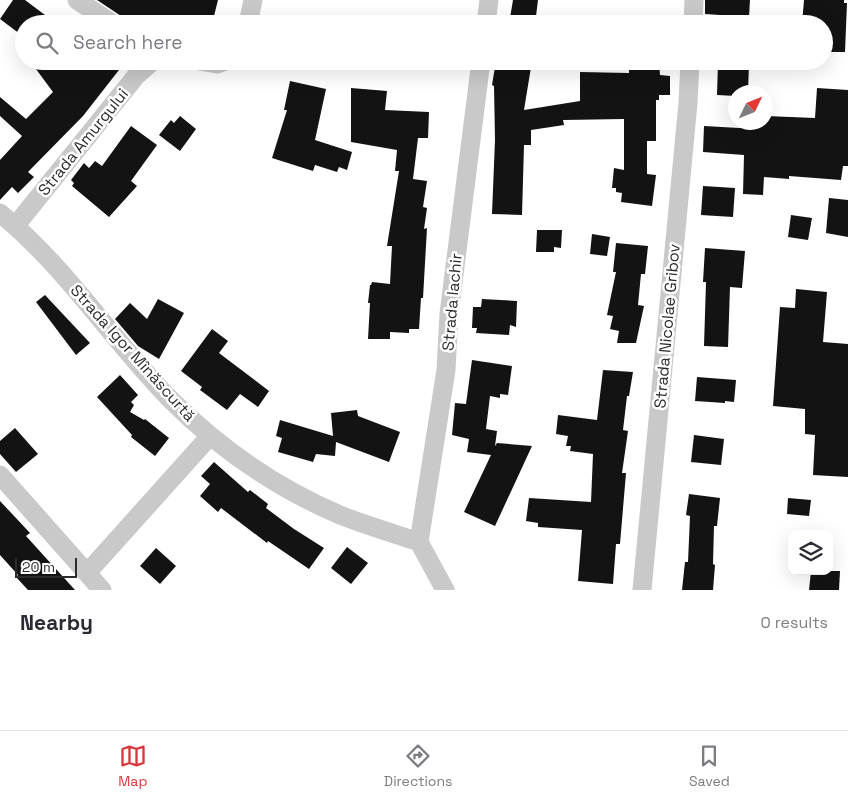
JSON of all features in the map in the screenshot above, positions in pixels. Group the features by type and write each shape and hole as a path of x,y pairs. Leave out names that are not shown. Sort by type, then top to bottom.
{"street":[{"path":"77,0 100,15"},
{"path":"250,15 253,0"},
{"path":"487,15 489,0"},
{"path":"693,15 694,0"},
{"name":"Strada Amurgului","path":"16,225 143,70"},
{"name":"Strada Iachir","path":"418,542 446,370 449,314 480,70"},
{"name":"Strada Nicolae Gribov","path":"642,590 689,70"},
{"name":"Strada Igor Mînăscurtă","path":"0,213 16,225 62,274 171,400 210,436 274,482 340,515 418,542"},
{"path":"87,573 210,436"},
{"path":"0,475 102,590"},
{"path":"418,542 445,590"}],"building":[{"path":"13,0 25,0 45,15 15,15 15,30 0,19"},
{"path":"97,0 218,0 214,15 120,15"},
{"path":"513,0 538,0 536,15 510,15"},
{"path":"705,0 750,0 749,15 705,14"},
{"path":"804,0 844,0 844,3 847,3 845,52 833,52 833,15 803,15"},
{"path":"37,70 119,70 83,116 28,172 34,177 18,193 12,187 0,200 0,160 22,136 0,116 0,97 26,119 53,92"},
{"path":"494,70 531,70 524,110 580,101 580,72 629,73 629,70 660,70 660,75 670,76 670,95 659,95 659,100 656,100 656,141 647,141 647,174 656,175 652,206 621,202 622,193 616,192 616,188 612,188 614,168 624,170 624,119 563,120 564,125 531,130 531,145 524,145 522,215 492,214 495,140 494,86 492,85"},
{"path":"718,70 749,70 748,85 728,85 728,96 717,95"},
{"path":"290,81 326,89 315,140 352,152 347,170 339,167 337,172 315,165 313,171 272,158 287,110 284,110"},
{"path":"351,88 387,91 385,110 429,112 428,138 418,138 413,179 427,181 423,207 427,208 424,229 427,228 423,298 421,298 419,329 409,329 409,333 390,332 390,339 368,339 370,303 368,303 372,282 390,284 392,246 387,246 399,171 395,171 397,150 351,142"},
{"path":"817,88 848,90 848,166 843,166 841,180 789,176 789,179 764,177 763,195 743,194 744,155 703,152 704,126 728,127 728,130 773,130 773,116 815,118"},
{"path":"180,116 196,129 180,151 159,135 171,120 174,123"},
{"path":"131,126 157,145 131,181 137,186 109,217 72,186 74,183 71,180 84,163 89,168 95,161 102,166"},
{"path":"703,186 735,188 733,217 701,215"},
{"path":"829,198 848,200 848,237 826,233"},
{"path":"791,215 812,218 808,240 788,237"},
{"path":"537,230 562,230 561,248 554,247 554,252 536,252"},
{"path":"592,234 610,237 607,256 590,254"},
{"path":"616,243 648,246 645,274 641,274 638,305 644,306 636,343 617,343 619,331 610,329 613,316 607,315 616,272 613,272"},
{"path":"705,248 745,251 742,288 730,287 728,347 704,346 706,282 703,282"},
{"path":"796,289 827,292 823,342 848,344 848,477 813,475 815,435 805,434 805,409 773,406 780,307 795,308"},
{"path":"45,295 90,343 76,355 36,302"},
{"path":"158,299 184,313 159,359 138,346 115,319 130,303 147,319"},
{"path":"482,299 517,301 516,327 510,325 509,335 476,333 477,328 472,328 473,307 481,307"},
{"path":"212,329 228,341 219,353 269,391 258,407 240,394 227,410 200,390 202,387 181,371"},
{"path":"472,360 512,366 508,395 500,394 500,398 490,396 486,429 497,431 495,446 497,443 532,446 495,526 464,512 491,455 467,452 469,439 452,435 455,403 466,404"},
{"path":"603,370 633,372 629,396 627,396 623,430 628,431 622,473 626,473 620,544 616,544 613,584 578,581 582,530 538,527 538,523 526,521 529,498 591,502 593,454 570,451 571,446 566,446 568,436 556,434 558,415 597,420"},
{"path":"120,375 138,395 131,402 134,405 130,412 145,419 169,438 155,456 131,437 132,435 97,397"},
{"path":"697,377 736,380 734,402 695,401"},
{"path":"357,410 358,416 400,432 389,462 336,442 335,456 316,454 313,462 278,452 282,438 276,436 280,420 333,436 331,413"},
{"path":"15,428 38,454 16,472 0,454 0,441"},
{"path":"694,435 724,439 721,465 691,462"},
{"path":"214,462 248,492 250,490 268,504 266,508 324,548 309,569 268,541 267,543 221,508 218,512 200,496 210,484 201,476"},
{"path":"689,494 720,498 717,526 714,526 713,564 715,565 713,590 682,590 685,562 688,562 690,516 686,515"},
{"path":"788,498 811,500 809,516 787,514"},
{"path":"0,501 30,533 26,536 75,590 28,590 16,577 18,575 0,555"},
{"path":"347,547 368,563 351,584 331,568"},
{"path":"156,548 176,566 160,584 140,566"},
{"path":"833,571 840,571 839,590 809,590 811,575 833,575"}]}
